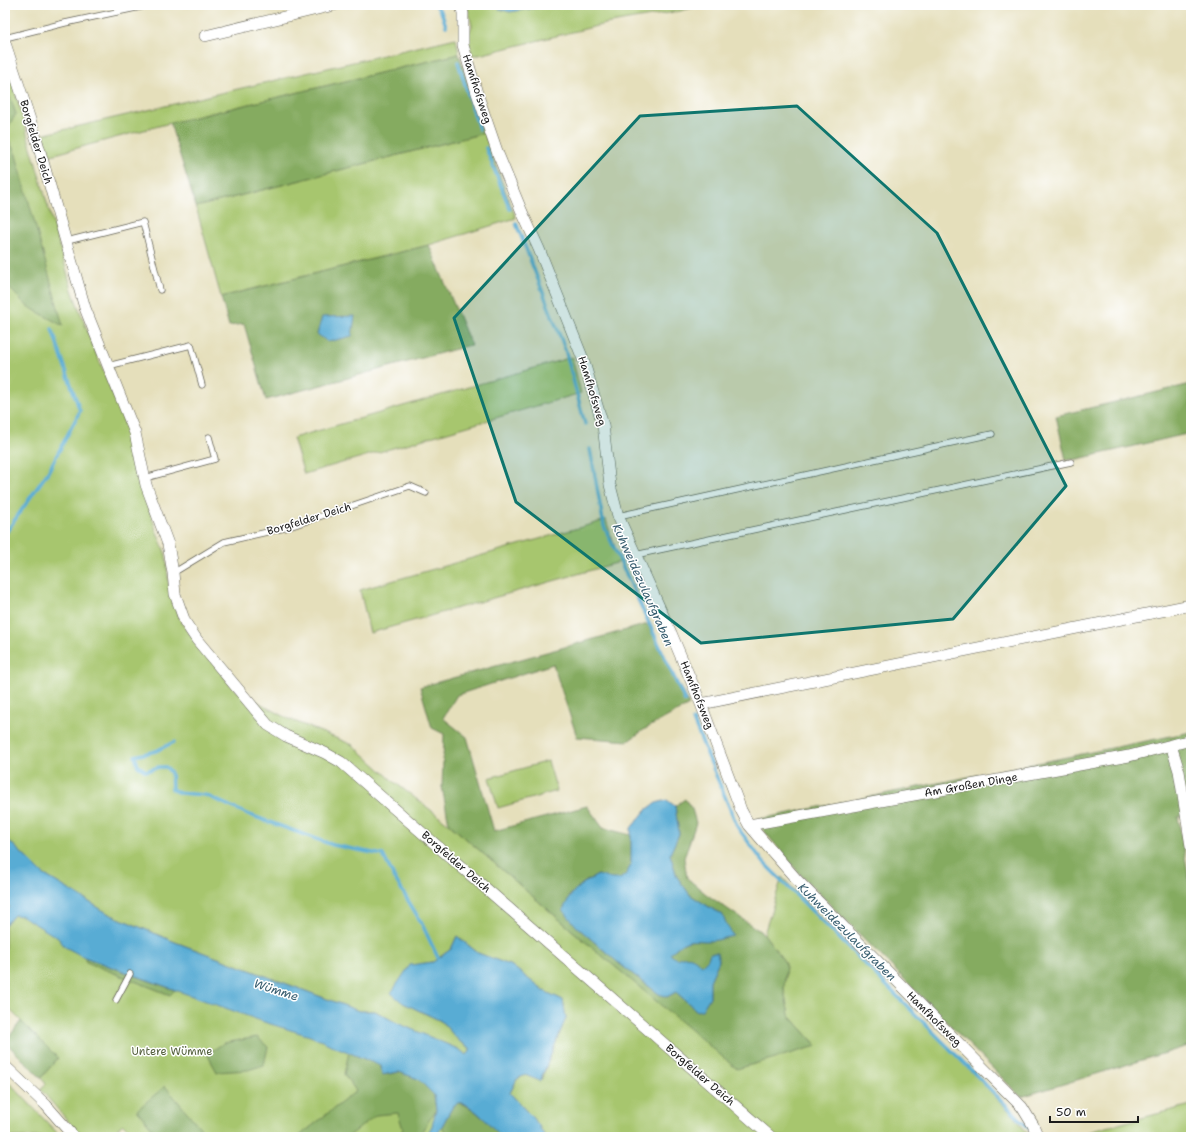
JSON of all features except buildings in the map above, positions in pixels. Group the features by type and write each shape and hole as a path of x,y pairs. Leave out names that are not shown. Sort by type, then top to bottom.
{"street":[{"path":"204,36 334,5"},
{"name":"Hamfhofsweg","path":"461,5 463,13 463,45 477,93 498,154 539,249 583,359 603,425 610,485 618,516 671,633 701,704 741,810 750,825 797,880 1022,1108 1033,1125 1038,1137"},
{"name":"Borgfelder Deich","path":"5,42 67,241 86,308 135,433 145,478 168,544 175,594 185,622 197,640 268,725 286,736 325,752 342,762 771,1137"},
{"path":"701,704 1191,604"},
{"name":"Am Großen Dinge","path":"750,825 1129,756 1191,740"},
{"path":"1171,745 1179,771 1191,846"},
{"path":"5,1066 46,1105 74,1137"}],"lane":[{"path":"5,38 150,5"},
{"path":"67,241 143,222 160,290"},
{"path":"108,366 191,345 202,385"},
{"path":"618,516 992,434"},
{"path":"145,478 215,459 209,437"},
{"path":"635,555 1071,462"},
{"name":"Borgfelder Deich","path":"173,573 224,542 289,527 410,486 426,493"},
{"path":"116,1000 130,974"}],"highlighted area":[{"path":"797,106 937,233 1066,486 953,619 701,643 516,502 454,318 640,116"}],"green space":[{"path":"467,5 703,5 680,11 605,24 479,55 473,55 466,38 472,26"},
{"path":"456,38 459,54 170,123 48,156 41,135"},
{"path":"459,54 484,133 196,207 170,123"},
{"path":"5,57 73,293 135,448 145,496 166,555 169,588 182,624 234,689 289,719 353,745 393,781 449,824 582,939 817,1046 789,1015 784,990 786,964 764,934 782,877 1016,1118 1030,1137 545,1137 538,1124 510,1093 517,1079 525,1075 541,1080 566,1018 563,1000 544,991 512,966 478,953 457,936 451,949 433,962 410,966 403,1003 441,1021 459,1041 470,1048 467,1055 458,1049 397,1023 375,1011 359,1011 175,942 109,914 43,874 5,837 5,188 16,155 5,132 11,99 5,90"},
{"path":"5,90 11,99 16,114 5,132"},
{"path":"5,132 16,155 63,326 27,306 9,288 8,270 5,266"},
{"path":"484,133 516,218 429,245 221,297 196,207"},
{"path":"429,245 471,345 266,400 244,324 229,326 221,297"},
{"path":"572,357 581,393 304,474 293,438"},
{"path":"1191,384 1191,433 1078,459 1066,460 1056,416"},
{"path":"606,520 620,562 370,633 360,590"},
{"path":"648,624 689,705 645,729 628,741 577,737 553,664 457,695 443,718 467,737 494,831 587,806 603,828 631,835 631,860 625,876 615,880 598,875 583,883 569,896 577,927 621,965 659,994 667,997 676,992 697,1011 710,997 710,981 719,961 708,959 702,965 676,959 669,954 686,942 716,940 722,915 690,895 677,877 670,854 679,834 675,806 685,799 692,809 696,823 684,858 687,878 706,894 764,934 786,964 784,990 789,1015 817,1046 737,1069 582,939 449,824 442,787 444,734 432,728 420,687"},
{"path":"1191,732 1191,814 1178,817 1191,890 1191,1052 1188,1046 1021,1097 799,873 755,820"},
{"path":"548,761 557,791 498,808 489,778"},
{"name":"Untere Wümme","path":"5,862 271,997 521,1137 137,1137 123,1124 108,1137 82,1137 40,1089 46,1084 41,1078 58,1058 5,1005 5,925 14,915 5,913"},
{"path":"84,957 175,990 170,995 86,962"},
{"path":"21,1021 58,1058 41,1078 5,1042"},
{"path":"257,1037 268,1047 264,1065 248,1070 217,1072 207,1054 224,1043"},
{"path":"349,1052 381,1066 382,1075 399,1072 418,1079 434,1095 436,1110 418,1137 398,1137 403,1129 398,1113 376,1115 348,1137 298,1137 356,1091 344,1074"},
{"path":"5,1078 61,1137 5,1137"},
{"path":"165,1086 208,1137 159,1137 137,1110"},
{"path":"457,1103 463,1104 475,1111 502,1137 448,1137 442,1126 453,1106"},
{"path":"1191,1105 1191,1137 1069,1137"}],"water":[{"path":"496,5 553,5 510,12 499,9"},
{"path":"355,316 352,336 328,342 317,334 322,317"},
{"path":"667,800 675,806 679,834 670,854 677,877 690,895 722,915 733,936 709,941 688,941 670,954 676,959 687,956 690,957 702,965 708,959 710,953 717,953 719,961 710,981 710,997 702,1010 697,1011 676,992 667,997 659,994 621,965 577,927 563,910 573,893 581,885 591,879 598,875 612,879 620,879 627,873 631,864 631,828 646,810 656,803"},
{"name":"Wümme","path":"5,837 43,874 109,914 175,942 359,1011 375,1011 397,1023 458,1049 467,1055 470,1048 459,1041 441,1021 403,1003 391,993 410,965 433,962 451,949 457,936 478,953 512,966 544,991 563,1000 566,1018 540,1081 525,1075 517,1079 510,1093 538,1124 545,1137 502,1137 471,1108 458,1103 453,1106 436,1137 426,1137 432,1126 436,1110 434,1095 418,1079 399,1072 382,1075 381,1066 310,1036 264,1022 84,957 65,947 58,938 22,916 14,915 5,925 5,913 10,907 5,903"}],"waterway":[{"name":"Kuhweidezulaufgraben","path":"436,5 442,14 446,26"},
{"name":"Kuhweidezulaufgraben","path":"458,62 479,129"},
{"name":"Kuhweidezulaufgraben","path":"486,148 510,209"},
{"name":"Kuhweidezulaufgraben","path":"516,223 565,349 585,424"},
{"path":"5,534 48,472 80,411 52,329"},
{"name":"Kuhweidezulaufgraben","path":"590,449 604,526 685,701"},
{"name":"Kuhweidezulaufgraben","path":"693,720 738,828 764,863 1030,1129"},
{"path":"174,742 156,751 135,756 138,766 146,771 159,767 166,767 171,773 172,789 179,793 205,795 250,815 333,845 383,855 394,877 421,922 440,962"}]}
